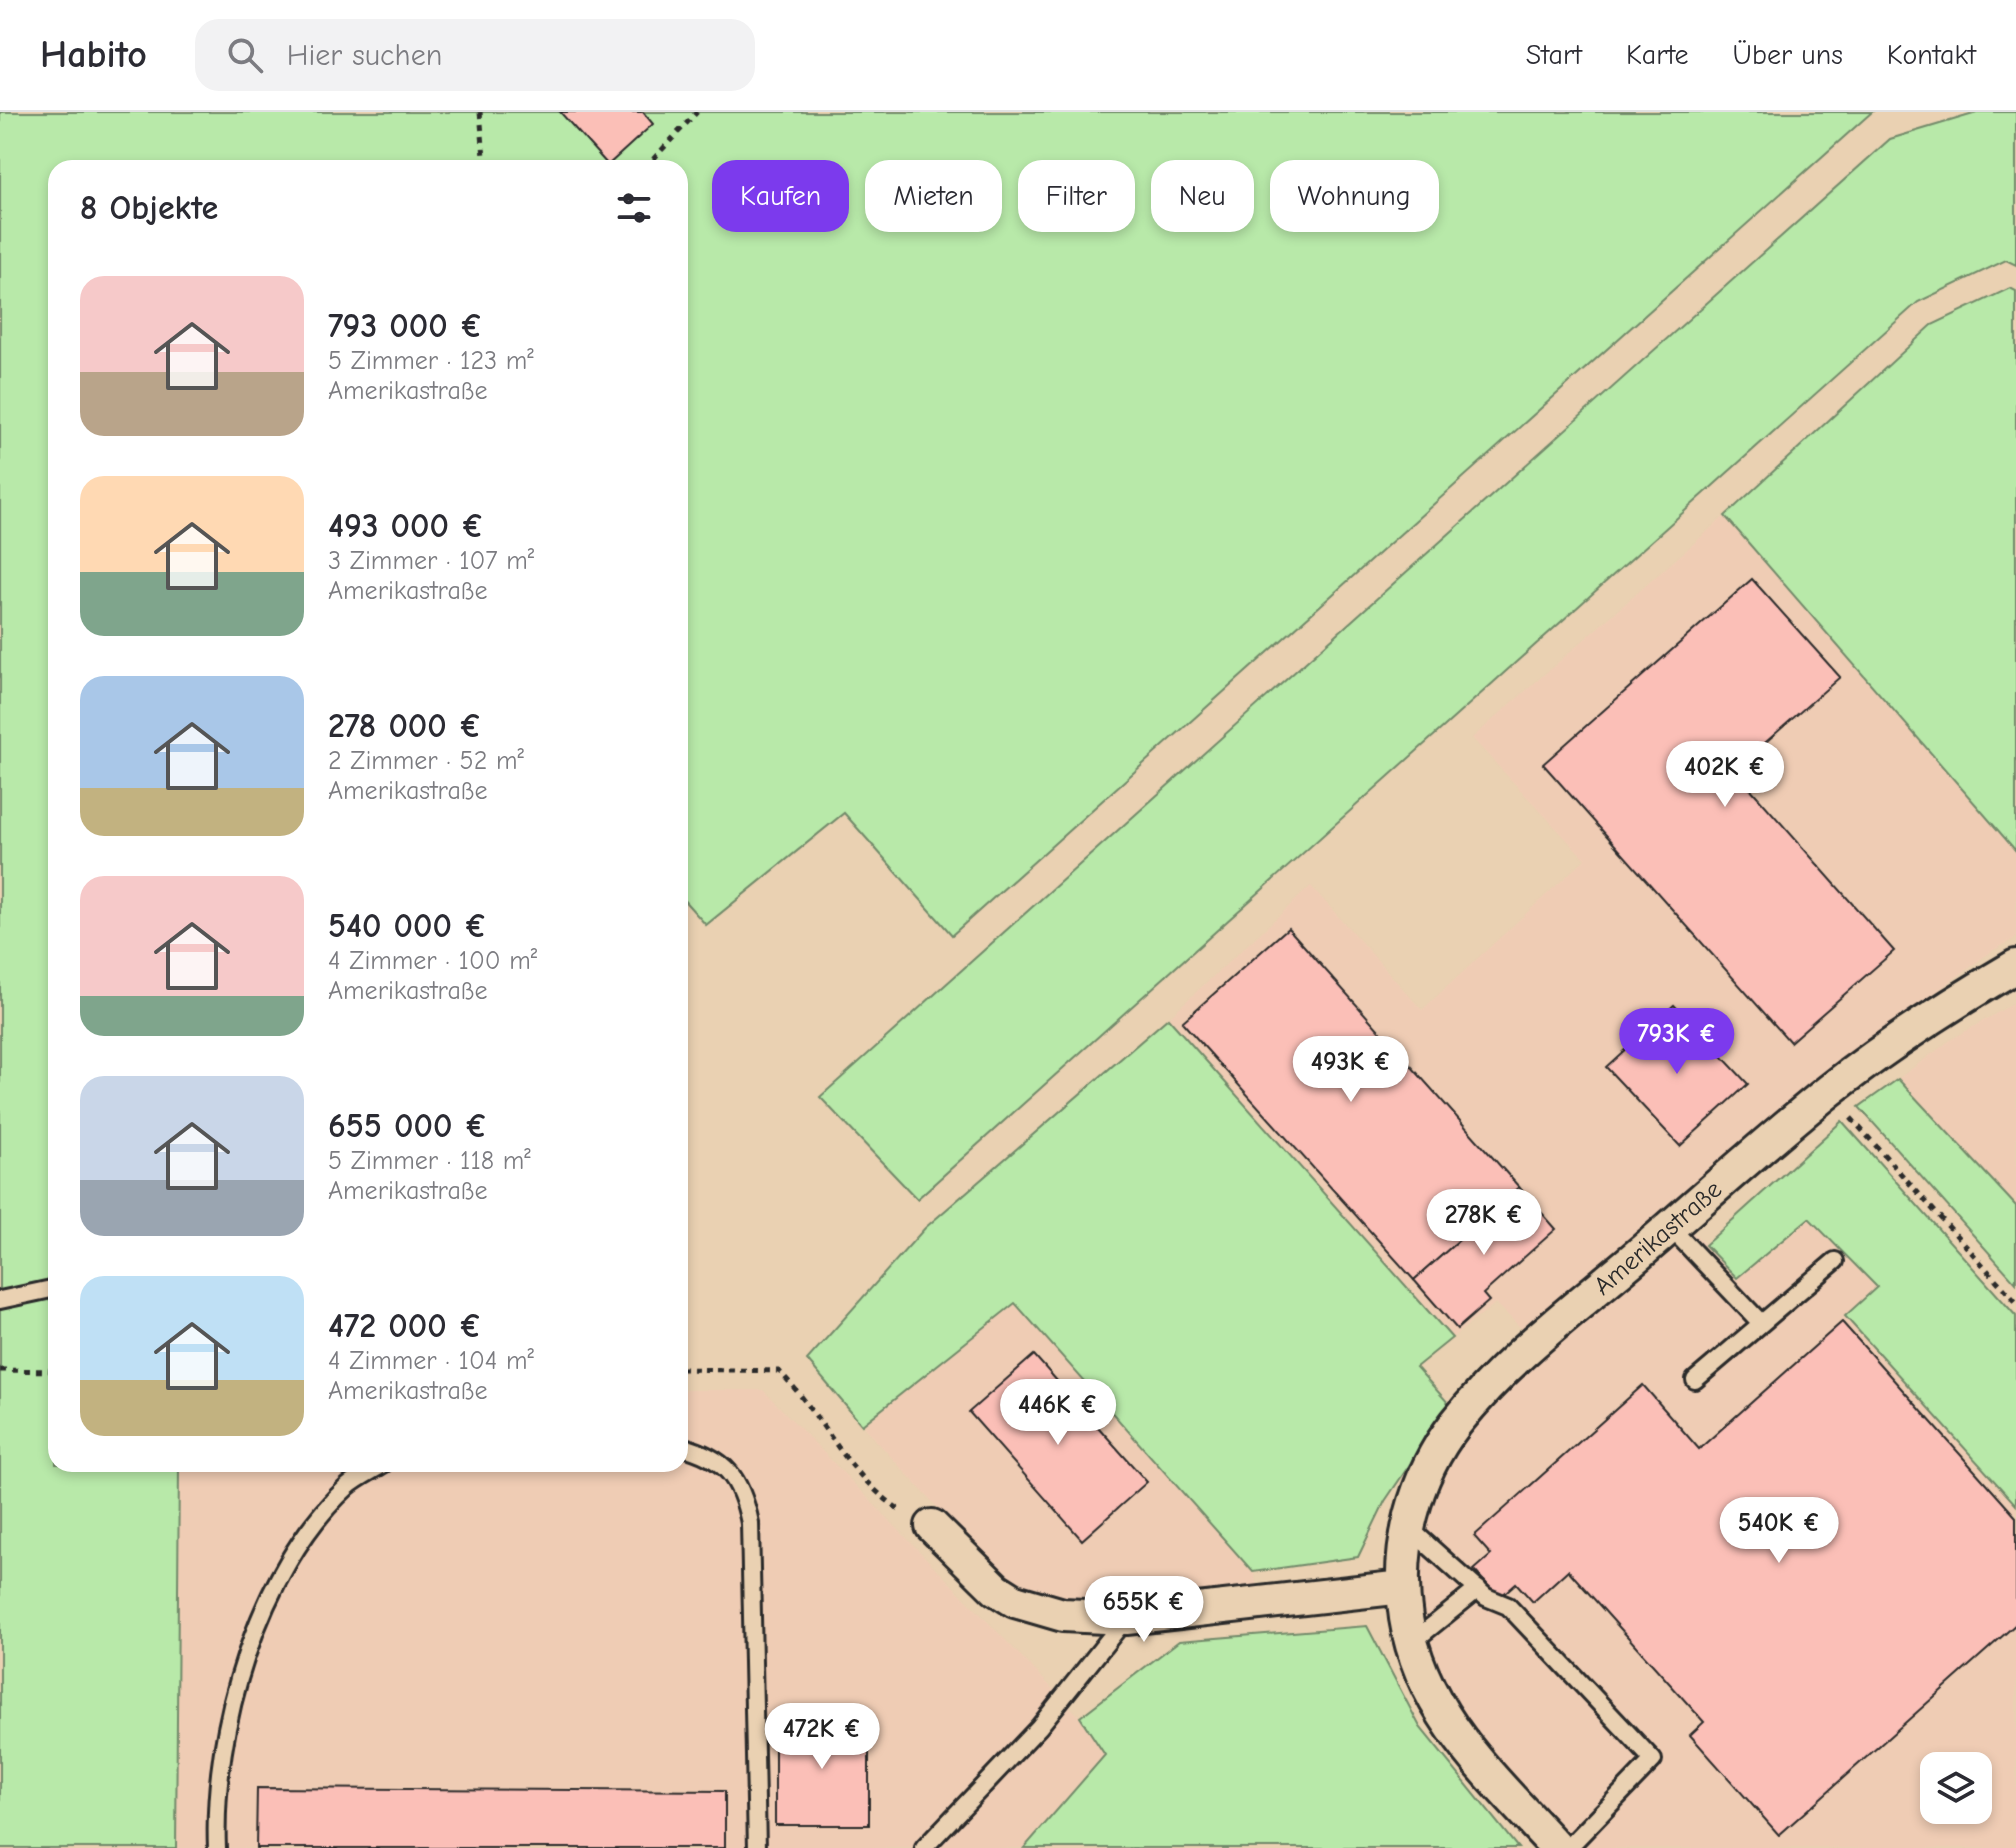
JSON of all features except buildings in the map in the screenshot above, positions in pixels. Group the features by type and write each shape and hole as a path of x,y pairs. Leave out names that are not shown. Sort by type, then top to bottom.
{"street":[{"name":"Amerikastraße","path":"1557,1848 1445,1720 1420,1671 1411,1643 1403,1587 1409,1528 1419,1488 1456,1424 1512,1364 1828,1092 1896,1040 2016,966"},
{"path":"932,1526 996,1589 1015,1601 1063,1615 1126,1618 1403,1587"}],"lane":[{"path":"1670,1227 1760,1322"},
{"path":"1695,1380 1835,1261"},
{"path":"0,1300 48,1290"},
{"path":"688,1448 699,1451 729,1471 743,1491 750,1523 757,1848"},
{"path":"217,1848 223,1757 249,1648 288,1563 316,1522 349,1486 371,1472"},
{"path":"1409,1528 1478,1589 1508,1606 1653,1760 1568,1848"},
{"path":"1411,1643 1478,1589"},
{"path":"924,1848 1039,1727 1126,1618"}],"path":[{"path":"480,112 484,160"},
{"path":"652,160 697,112"},
{"path":"1828,1092 2016,1302"},
{"path":"688,1369 779,1371 847,1463 882,1498 932,1526"},
{"path":"0,1370 48,1371"}],"shaded area":[{"path":"1725,516 2016,851 2016,938 1992,951 1812,1083 1525,1332 1496,1303 1452,1338 1168,1018 1311,886 1422,1010 1585,859 1472,738"},
{"path":"2016,1002 2016,1206 1898,1079 1952,1039"},
{"path":"1808,1218 1877,1287 1845,1316 2016,1505 2016,1848 1571,1848 1478,1746 1433,1679 1418,1607 1424,1510 1456,1446 1510,1385 1692,1231 1737,1278"},
{"path":"1015,1303 1253,1572 1259,1592 1082,1604 1040,1597 1002,1578 862,1425"},
{"path":"688,1390 763,1390 1080,1717 1105,1754 1024,1848 176,1848 179,1472 688,1472"}],"green space":[{"path":"0,112 1872,112 952,935 844,813 706,925 688,905 688,160 48,160 48,1472 179,1472 176,1848 0,1848"},
{"path":"1980,112 2016,112 2016,265 2006,260 1918,302 917,1199 820,1097 1890,139"},
{"path":"2010,288 2016,291 2016,851 1725,516 1932,325"},
{"path":"1168,1018 1452,1338 1416,1367 1450,1405 1385,1501 1358,1557 1253,1572 1015,1303 862,1425 807,1360 925,1228"},
{"path":"1898,1079 2016,1206 2016,1283 1859,1107"},
{"path":"1842,1121 2016,1316 2016,1505 1845,1316 1877,1287 1809,1218 1737,1278 1705,1245"},
{"path":"1367,1626 1420,1727 1518,1848 1024,1848 1105,1755 1080,1717 1179,1641"}]}
